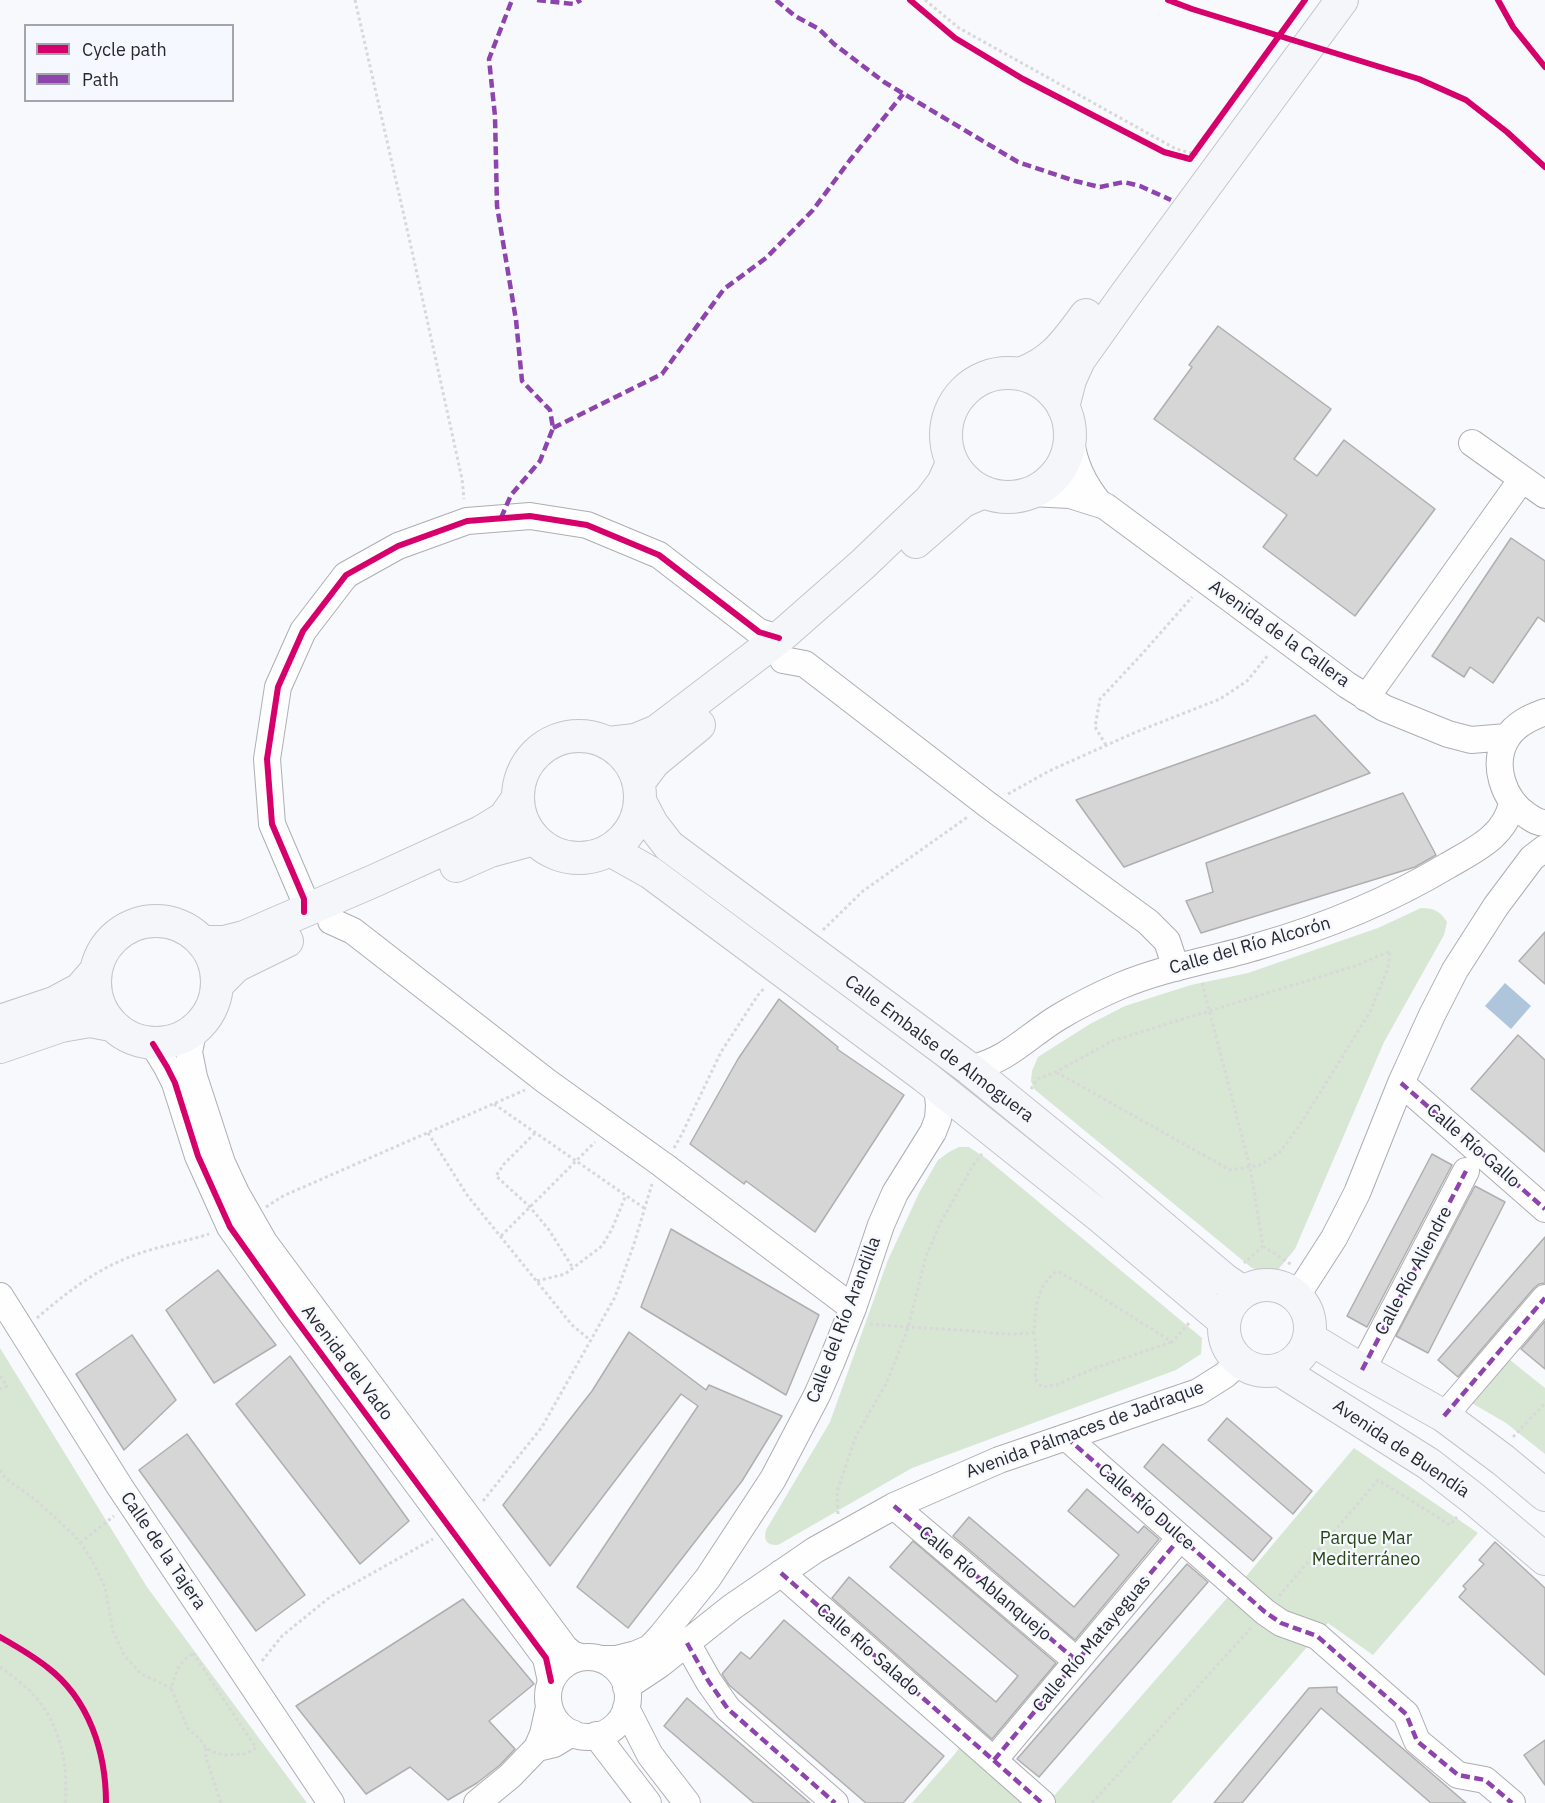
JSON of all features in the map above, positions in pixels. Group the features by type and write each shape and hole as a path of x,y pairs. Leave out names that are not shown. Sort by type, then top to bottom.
{"main road":[{"path":"1020,374 1041,365 1064,346 1317,0"},
{"path":"1064,407 1070,380 1079,360 1126,294 1203,158 1342,0"},
{"path":"1004,374 1033,377 1044,383 1064,407 1071,429 1071,440 1066,455 1057,472 1041,487 1031,492 1011,497 984,492 971,485 952,463 946,444 946,424 951,409 959,397 978,381 1004,374"},
{"path":"640,792 633,766 622,753 608,743 592,737 569,736 547,745 529,762 519,784 518,798 522,819 534,838 547,849 562,856 578,858 595,857 610,850 625,838 636,822 640,792 654,762 781,649 862,565 930,501 943,483 952,463"},
{"path":"608,743 635,740 657,731 781,649 854,599 963,501 984,492"},
{"name":"Calle Embalse de Almoguera","path":"640,792 652,824 669,846 970,1069 1234,1286"},
{"path":"217,985 230,971 244,961 318,917 504,818 518,798"},
{"path":"202,942 224,942 318,917 490,851 534,838"},
{"name":"Calle Embalse de Almoguera","path":"610,850 651,873 924,1076 1102,1218 1214,1313"},
{"path":"0,1021 54,1003 80,989 94,973 102,952 115,936 138,923 154,921 171,923 190,931 202,942 211,955 216,969 217,985 214,1003 206,1019 193,1032 174,1041 153,1044 138,1041 123,1035 111,1025 100,1010 94,992 94,973"},
{"path":"0,1047 61,1026 90,1021 111,1025"},
{"path":"1234,1286 1302,1287 1310,1325 1309,1338 1302,1354 1280,1370 1261,1370 1239,1362 1229,1351 1214,1313 1231,1303 1234,1286"},
{"path":"1309,1338 1444,1416 1545,1495"},
{"name":"Avenida de Buendía","path":"1280,1370 1429,1464 1545,1558"}],"street":[{"name":"Avenida de la Callera","path":"1071,440 1083,482 1100,504 1366,698 1428,727 1471,740 1507,737"},
{"path":"1472,443 1545,495"},
{"path":"1366,698 1522,479"},
{"name":"Avenida de la Callera","path":"1031,492 1070,495 1100,504"},
{"path":"850,1315 663,1165 546,1081 352,931 318,917 304,899 272,824 267,759 278,687 303,631 346,575 398,546 466,520 530,516 587,525 659,555 988,805 1148,922 1186,965"},
{"path":"1302,1287 1334,1238 1357,1193 1401,1083 1455,970 1496,906 1539,853 1542,823 1525,814 1512,803 1503,785 1500,765 1501,752 1507,737 1514,728 1532,716 1545,712"},
{"name":"Avenida de la Callera","path":"1471,740 1500,765"},
{"name":"Calle del Río Alcorón","path":"970,1069 990,1064 1013,1051 1058,1017 1093,998 1148,975 1258,947 1305,932 1358,912 1413,886 1494,836 1504,826 1512,803"},
{"name":"Avenida del Vado","path":"193,1032 189,1052 194,1077 240,1223"},
{"name":"Avenida del Vado","path":"153,1044 175,1083 198,1156 240,1223 264,1242 460,1524 546,1658 551,1681"},
{"name":"Calle Río Gallo","path":"1401,1083 1545,1209"},
{"name":"Calle del Río Arandilla","path":"591,1658 616,1659 650,1648 708,1578 773,1479 817,1395 850,1315 881,1225 895,1194 933,1132 938,1119 937,1087"},
{"name":"Calle Río Aliendre","path":"1362,1370 1466,1171"},
{"name":"Calle de la Tajera","path":"0,1296 130,1503 331,1803"},
{"path":"1444,1416 1545,1298"},
{"name":"Avenida Pálmaces de Jadraque","path":"626,1698 642,1678 732,1607 815,1550 894,1506 999,1460 1198,1392 1225,1375 1239,1362"},
{"name":"Calle Río Dulce","path":"1066,1437 1265,1612 1281,1623 1317,1636 1365,1677 1406,1714 1417,1741 1458,1775 1485,1780 1512,1803"},
{"name":"Calle Río Ablanquejo","path":"894,1506 1077,1661"},
{"name":"Avenida del Vado","path":"460,1524 565,1648 572,1654 591,1658"},
{"name":"Calle Río Matayeguas","path":"999,1754 1180,1538"},
{"name":"Calle Río Salado","path":"781,1573 956,1726 999,1754 1042,1803"},
{"path":"687,1643 709,1682 728,1709 835,1803"},
{"path":"477,1803 510,1776 537,1748 543,1734 549,1707 548,1692 551,1681 560,1668 570,1660 591,1658 609,1663 619,1671 626,1698 650,1755 687,1803"},
{"path":"537,1748 584,1734 611,1729 620,1720 626,1698"},
{"path":"549,1707 554,1718 563,1728 584,1734 648,1803"},
{"path":"315,1778 347,1803"}],"path":[{"path":"355,0 459,468 466,520"},
{"path":"925,0 959,28 1176,149 1203,158"},
{"path":"1173,154 1203,158"},
{"path":"1106,745 1095,727 1100,699 1196,593"},
{"path":"805,948 863,891 960,821 1049,771 1106,745 1220,699 1247,681 1282,637"},
{"path":"1019,1108 1037,1079 1056,1072 1112,1041 1355,966 1390,951 1388,968 1370,1012 1301,1123 1280,1152 1260,1165 1230,1170 1056,1072"},
{"path":"1186,965 1209,1012 1250,1167 1263,1246 1302,1287"},
{"path":"248,1679 282,1636 330,1597 460,1524 542,1427 615,1297 651,1186 682,1134 721,1052 758,995 782,969"},
{"path":"22,1331 54,1303 123,1259 240,1223 283,1196 546,1081"},
{"path":"494,1104 644,1208"},
{"path":"501,1236 609,1126"},
{"path":"428,1133 467,1195 573,1325 591,1340"},
{"path":"535,1133 504,1164 496,1176 530,1207 549,1230 573,1268"},
{"path":"839,1537 837,1492 856,1436 887,1382 908,1328 927,1256 941,1222 972,1167 998,1134"},
{"path":"537,1281 565,1274 602,1246 612,1229 626,1195"},
{"path":"1234,1286 1263,1246"},
{"path":"1172,1342 1057,1271 1047,1279 1037,1297 1034,1332 1037,1358 1035,1379 1042,1387 1056,1385 1095,1368 1172,1342 1214,1313"},
{"path":"850,1315 908,1328 995,1334 1034,1332"},
{"path":"0,1376 7,1386 0,1389"},
{"path":"1496,1455 1545,1403"},
{"path":"0,1470 5,1478 38,1502 75,1536 92,1560 105,1587 113,1631 124,1655 141,1674 171,1688"},
{"path":"80,1543 130,1503"},
{"path":"193,1653 256,1748 245,1754 225,1755 206,1748 200,1739 188,1729 171,1688 176,1669 193,1653"},
{"path":"0,1667 31,1692 48,1715 59,1737 66,1788 65,1803"},
{"path":"206,1748 206,1758 221,1803"}],"green space":[{"path":"1421,908 1436,911 1442,915 1447,922 1444,935 1384,1042 1295,1249 1277,1271 1266,1272 1252,1268 1034,1089 1031,1081 1032,1071 1038,1057 1090,1024 1125,1006 1191,985 1248,973 1378,928"},
{"path":"959,1147 969,1147 987,1159 1202,1338 1201,1354 1176,1370 912,1468 778,1545 769,1543 766,1539 766,1530 830,1422 888,1260 919,1193 938,1160"},
{"path":"0,1348 147,1587 307,1803 0,1803"},
{"path":"1505,1356 1545,1388 1545,1454 1506,1423 1470,1402"},
{"name":"Parque Mar Mediterráneo","path":"1354,1448 1478,1533 1373,1655 1328,1623 1171,1803 912,1803 954,1755 976,1725 997,1742 1053,1797 1248,1574"}],"water":[{"path":"1505,983 1531,1006 1511,1029 1485,1006"}],"building":[{"path":"1218,326 1331,409 1294,459 1317,476 1344,440 1435,509 1355,616 1263,547 1287,515 1154,419 1192,367 1189,365"},
{"path":"1511,538 1545,561 1545,622 1538,617 1493,683 1470,667 1464,677 1432,656"},
{"path":"1315,715 1370,773 1124,867 1076,800"},
{"path":"1403,793 1436,855 1415,867 1201,933 1186,901 1213,892 1206,863"},
{"path":"1545,932 1545,984 1519,961"},
{"path":"779,999 838,1047 837,1049 904,1095 815,1232 746,1181 744,1184 690,1144 738,1059"},
{"path":"1518,1035 1545,1060 1545,1152 1471,1089"},
{"path":"1432,1154 1452,1165 1367,1327 1347,1316"},
{"path":"1475,1186 1505,1202 1428,1353 1396,1336"},
{"path":"671,1229 819,1315 786,1395 641,1307"},
{"path":"1545,1237 1545,1283 1534,1288 1458,1377 1438,1360"},
{"path":"218,1270 276,1345 214,1383 166,1310"},
{"path":"1545,1321 1545,1369 1521,1349"},
{"path":"629,1332 706,1390 709,1385 782,1416 742,1481 628,1628 577,1587 698,1406 681,1394 550,1566 503,1505 592,1391"},
{"path":"132,1335 176,1400 124,1450 76,1374"},
{"path":"290,1356 409,1521 360,1564 236,1404"},
{"path":"1227,1418 1312,1491 1293,1514 1208,1440"},
{"path":"187,1434 305,1595 256,1631 139,1470"},
{"path":"1163,1444 1272,1538 1253,1561 1144,1467"},
{"path":"1087,1489 1138,1533 1144,1526 1159,1539 1075,1640 953,1536 969,1517 1074,1607 1119,1555 1068,1511"},
{"path":"913,1541 1056,1663 992,1739 832,1598 849,1577 996,1702 1018,1676 890,1567"},
{"path":"1495,1542 1545,1588 1545,1675 1459,1597 1466,1589 1463,1586 1484,1564 1479,1560"},
{"path":"1187,1564 1208,1582 1039,1777 1017,1759"},
{"path":"463,1599 534,1684 489,1721 515,1749 500,1765 477,1783 448,1800 410,1767 366,1794 296,1706"},
{"path":"784,1620 944,1756 903,1803 866,1803 729,1685 722,1674 741,1652 750,1659"},
{"path":"1337,1687 1337,1692 1466,1803 1431,1803 1321,1708 1242,1803 1214,1803 1309,1688"},
{"path":"687,1698 810,1803 754,1803 664,1726"},
{"path":"1545,1740 1545,1785 1524,1755"}],"marked path":[{"path":"501,518 511,495 540,461 553,428 550,410 522,381 516,320 497,206 495,116 489,59 512,0"},
{"path":"537,0 574,4 581,0"},
{"path":"776,0 795,16 819,29 834,44 884,82 1018,162 1100,187 1124,182 1140,186 1171,200"},
{"path":"553,428 662,374 724,289 766,258 813,210 903,94"},
{"path":"1401,1083 1545,1209"},
{"path":"1362,1370 1466,1171"},
{"path":"1444,1416 1545,1298"},
{"path":"1066,1437 1265,1612 1281,1623 1317,1636 1406,1714 1417,1741 1458,1775 1485,1780 1512,1803"},
{"path":"894,1506 1077,1661"},
{"path":"994,1760 1180,1538"},
{"path":"781,1573 1042,1803"},
{"path":"687,1643 709,1682 728,1709 835,1803"}],"cycle path":[{"path":"910,0 955,38 1023,79 1164,152 1190,159 1305,0"},
{"path":"1168,0 1419,79 1466,100 1507,132 1545,167"},
{"path":"1498,0 1513,27 1545,67"},
{"path":"304,912 304,899 272,824 267,759 278,687 303,631 346,575 398,546 467,521 530,516 587,525 659,555 759,632 779,638"},
{"path":"153,1044 175,1083 198,1156 230,1227 546,1658 551,1681"},
{"path":"0,1637 47,1667 74,1695 84,1711 98,1746 103,1765 106,1803"}]}
